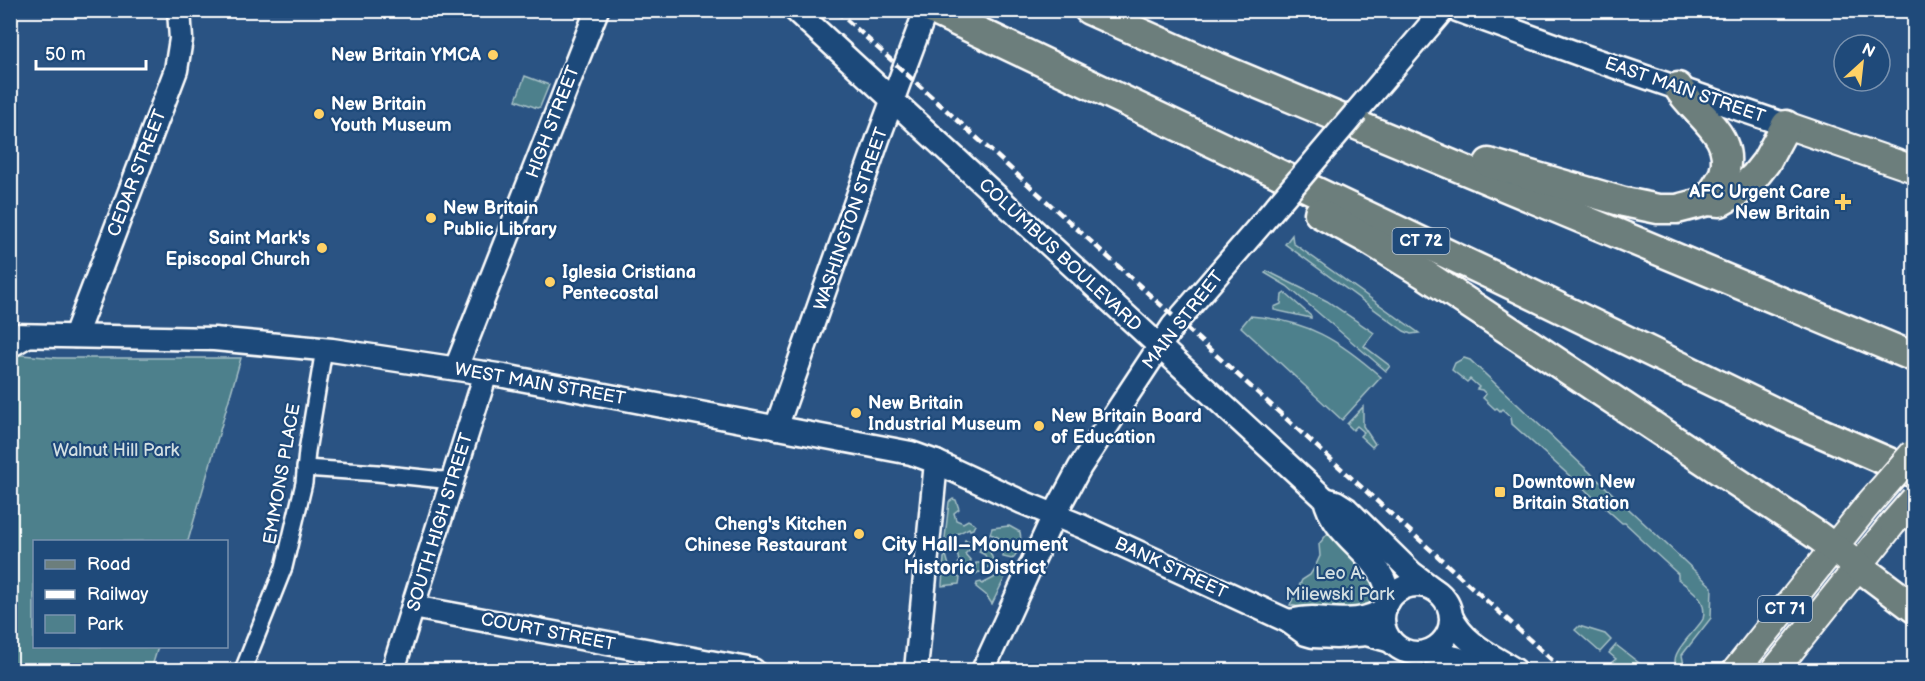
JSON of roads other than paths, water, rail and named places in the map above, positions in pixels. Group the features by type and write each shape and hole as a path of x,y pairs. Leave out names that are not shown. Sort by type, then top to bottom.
{"highway":[{"path":"1089,10 1421,152 1914,357"},
{"name":"CT 72","path":"926,22 1156,116 1789,419"},
{"path":"1678,87 1715,130 1726,152 1723,176 1708,201"},
{"path":"1156,116 1184,141 1208,157 1330,218 1408,263 1834,548 1914,608"},
{"path":"1421,152 1474,159 1645,207 1671,210 1708,201 1725,200 1747,184 1766,162 1786,125"},
{"path":"1789,419 1914,474"},
{"path":"1789,419 1914,500"}],"main road":[{"name":"EAST MAIN STREET","path":"1786,125 1914,169"},
{"name":"CT 71","path":"1736,670 1867,506 1914,452"},
{"name":"CT 71","path":"1775,670 1914,500"}],"street":[{"name":"HIGH STREET","path":"456,369 597,10"},
{"name":"COLUMBUS BOULEVARD","path":"795,10 1326,499 1347,509 1417,577 1432,588"},
{"name":"WASHINGTON STREET","path":"776,428 893,101 926,22 926,10"},
{"name":"MAIN STREET","path":"983,670 1054,515 1080,467 1160,346 1178,321 1443,10"},
{"name":"EAST MAIN STREET","path":"1457,10 1786,125"},
{"name":"CEDAR STREET","path":"75,336 176,70 181,46 183,13"},
{"name":"WEST MAIN STREET","path":"10,335 214,339 324,349 486,373 905,452 936,462 1054,515"},
{"path":"10,350 35,336"},
{"name":"EMMONS PLACE","path":"243,670 283,572 303,486 324,349"},
{"name":"SOUTH HIGH STREET","path":"393,670 486,373"},
{"path":"916,670 936,462"},
{"path":"305,468 377,473 452,482"},
{"name":"COLUMBUS BOULEVARD","path":"1326,499 1333,519 1382,574 1387,591 1386,605"},
{"name":"BANK STREET","path":"1054,515 1288,621 1306,634 1336,637 1366,634 1391,641"},
{"path":"1486,670 1456,658 1427,652 1406,651 1391,641 1384,627 1386,605 1395,593 1405,587 1421,585 1432,588 1444,599 1458,630 1469,640 1515,670"},
{"name":"BANK STREET","path":"1288,621 1309,618 1356,619 1372,616 1386,605"},
{"name":"COURT STREET","path":"413,607 753,670"},
{"path":"1427,652 1445,638 1450,627 1451,616"}],"railway":[{"path":"836,10 1563,670"}],"place":[{"name":"New Britain YMCA","path":"493,55"},
{"name":"New Britain Youth Museum","path":"319,114"},
{"name":"AFC Urgent Care New Britain","path":"1843,202"},
{"name":"New Britain Public Library","path":"431,218"},
{"name":"Saint Mark's Episcopal Church","path":"322,248"},
{"name":"Iglesia Cristiana Pentecostal","path":"550,282"},
{"name":"New Britain Industrial Museum","path":"856,413"},
{"name":"New Britain Board of Education","path":"1039,426"},
{"name":"Downtown New Britain Station","path":"1500,492"},
{"name":"Cheng's Kitchen Chinese Restaurant","path":"859,534"}],"district":[{"name":"City Hall–Monument Historic District","path":"975,556"}],"park label":[{"name":"Walnut Hill Park","path":"116,450"},
{"name":"Leo A. Milewski Park","path":"1340,583"}]}
